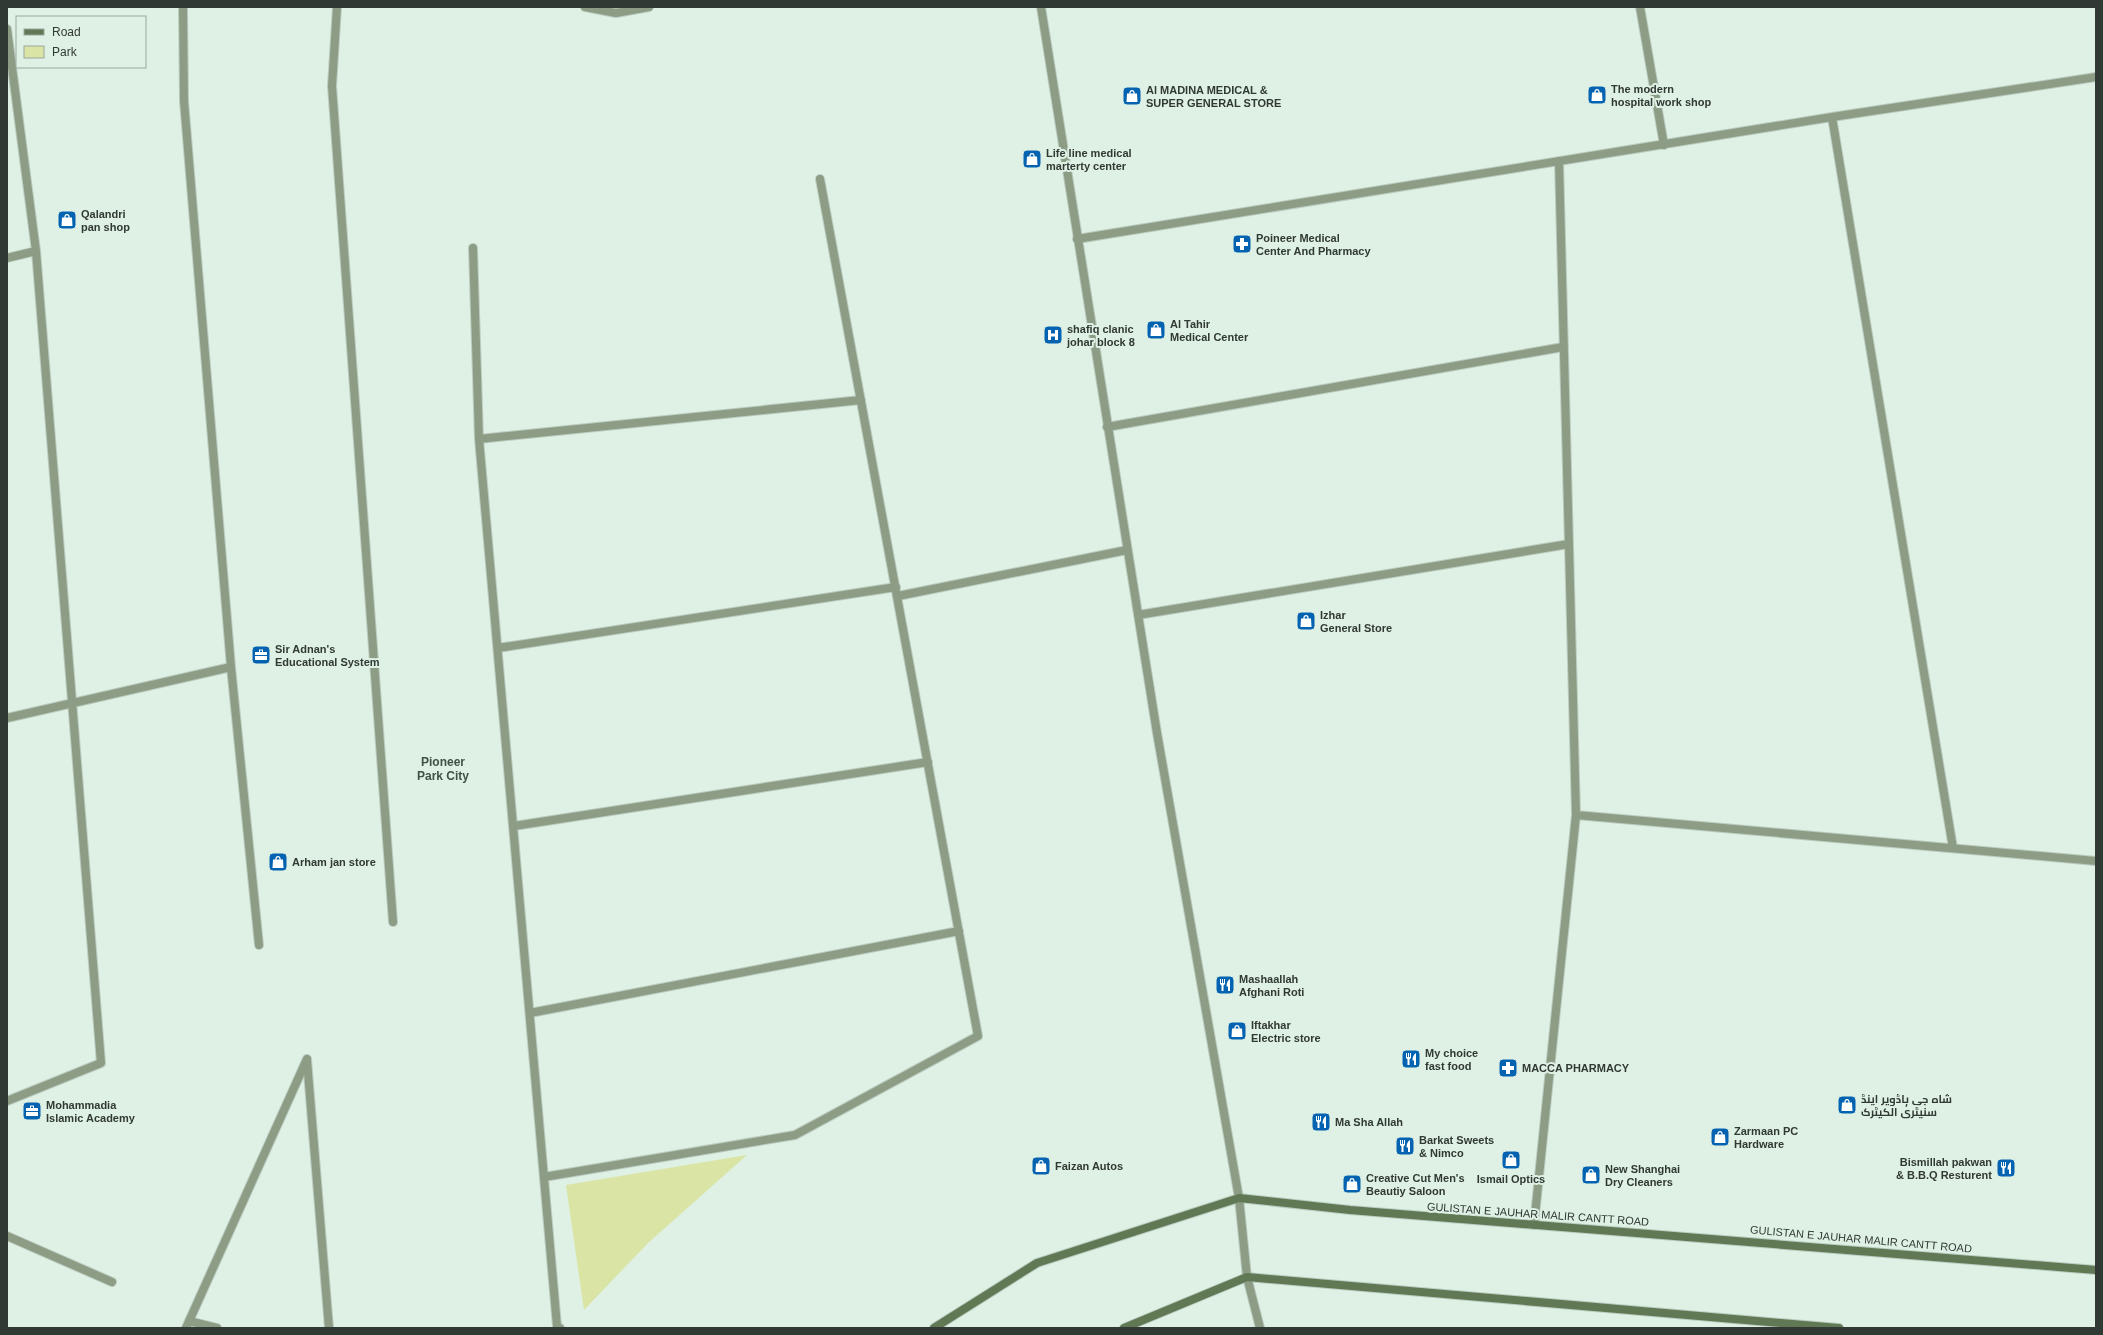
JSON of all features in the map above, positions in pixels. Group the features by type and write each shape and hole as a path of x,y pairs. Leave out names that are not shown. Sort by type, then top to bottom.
{"main road":[{"name":"GULISTAN E JAUHAR MALIR CANTT ROAD","path":"934,1328 1037,1263 1239,1198 1350,1210 2096,1270"},
{"path":"1124,1328 1247,1277 1839,1328"}],"street":[{"path":"183,7 184,101 231,667 259,945"},
{"path":"337,7 332,86 393,922"},
{"path":"585,7 616,13 649,7"},
{"path":"1041,7 1127,550 1207,1022 1239,1198 1247,1277 1260,1328"},
{"path":"1640,7 1664,144"},
{"path":"7,29 36,251 101,1063 7,1101"},
{"path":"1077,239 1832,117 2096,77"},
{"path":"1832,117 1953,848"},
{"path":"1534,1225 1576,815 1559,161"},
{"path":"544,1177 795,1135 978,1036 820,179"},
{"path":"473,248 479,439 558,1327"},
{"path":"7,258 36,251"},
{"path":"1107,428 1564,347"},
{"path":"479,439 861,400"},
{"path":"1138,615 1569,544"},
{"path":"898,596 1127,550"},
{"path":"498,648 896,587"},
{"path":"7,718 231,667"},
{"path":"514,826 928,762"},
{"path":"1576,815 2096,861"},
{"path":"530,1013 959,930"},
{"path":"217,1328 188,1325 307,1059 329,1328"},
{"path":"7,1236 112,1282"}],"green space":[{"path":"747,1155 648,1243 584,1310 566,1185"}],"place":[{"name":"The modern hospital work shop","path":"1597,95"},
{"name":"Al MADINA MEDICAL & SUPER GENERAL STORE","path":"1132,96"},
{"name":"Life line medical marterty center","path":"1032,159"},
{"name":"Qalandri pan shop","path":"67,220"},
{"name":"Poineer Medical Center And Pharmacy","path":"1242,244"},
{"name":"Al Tahir Medical Center","path":"1156,330"},
{"name":"shafiq clanic johar block 8","path":"1053,335"},
{"name":"Izhar General Store","path":"1306,621"},
{"name":"Sir Adnan's Educational System","path":"261,655"},
{"name":"Arham jan store","path":"278,862"},
{"name":"Mashaallah Afghani Roti","path":"1225,985"},
{"name":"Iftakhar Electric store","path":"1237,1031"},
{"name":"My choice fast food","path":"1411,1059"},
{"name":"MACCA PHARMACY","path":"1508,1068"},
{"name":"شاہ جی ہاڈویر اینڈ سنیٹری الکیٹرک","path":"1847,1105"},
{"name":"Mohammadia Islamic Academy","path":"32,1111"},
{"name":"Ma Sha Allah","path":"1321,1122"},
{"name":"Zarmaan PC Hardware","path":"1720,1137"},
{"name":"Barkat Sweets & Nimco","path":"1405,1146"},
{"name":"Ismail Optics","path":"1511,1160"},
{"name":"Faizan Autos","path":"1041,1166"},
{"name":"Bismillah pakwan & B.B.Q Resturent","path":"2006,1168"},
{"name":"New Shanghai Dry Cleaners","path":"1591,1175"},
{"name":"Creative Cut Men's Beautiy Saloon","path":"1352,1184"}],"district":[{"name":"Pioneer Park City","path":"443,769"}]}
